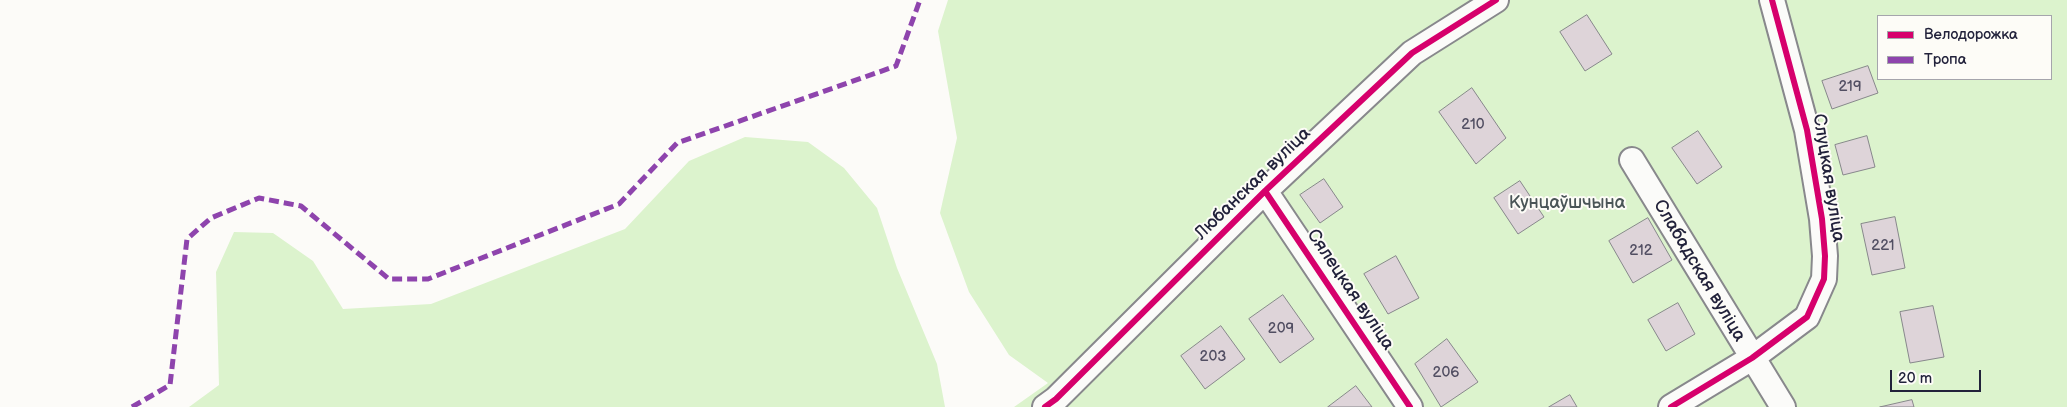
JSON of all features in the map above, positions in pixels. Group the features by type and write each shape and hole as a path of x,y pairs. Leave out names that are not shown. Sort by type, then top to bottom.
{"street":[{"name":"Любанская вуліца","path":"1054,404 1265,191 1412,53 1496,0"},
{"name":"Слуцкая вуліца","path":"1671,407 1752,358 1807,317 1824,279 1825,256 1822,219 1807,130 1772,0"},
{"name":"Слабадская вуліца","path":"1632,160 1783,407"},
{"name":"Сялецкая вуліца","path":"1265,191 1410,407"}],"green space":[{"name":"Кунцаўшчына","path":"948,0 2067,0 2067,407 1014,407 1048,383 1009,355 969,292 940,213 957,138 938,31"},
{"path":"745,137 808,142 844,168 877,208 897,268 937,364 945,407 189,407 219,385 216,272 234,232 273,233 313,261 343,309 431,304 625,229 689,161"}],"building":[{"path":"1587,15 1612,54 1585,71 1560,32"},
{"path":"1868,66 1878,93 1832,109 1822,81"},
{"path":"1472,88 1506,138 1476,164 1439,112"},
{"path":"1698,131 1722,167 1697,184 1672,148"},
{"path":"1867,136 1875,167 1843,175 1835,145"},
{"path":"1324,179 1343,207 1320,223 1300,195"},
{"path":"1520,181 1544,217 1518,234 1494,198"},
{"path":"1895,217 1905,268 1872,275 1861,224"},
{"path":"1648,218 1672,260 1633,283 1609,241"},
{"path":"1396,256 1419,298 1388,314 1364,274"},
{"path":"1283,295 1314,339 1280,363 1249,319"},
{"path":"1678,303 1695,334 1666,351 1648,320"},
{"path":"1933,306 1944,357 1910,363 1900,312"},
{"path":"1221,326 1245,359 1205,389 1181,356"},
{"path":"1447,339 1478,382 1441,407 1415,364"},
{"path":"1356,386 1372,407 1328,407"},
{"path":"1570,395 1577,407 1549,407"},
{"path":"1912,400 1914,407 1880,407"}],"marked path":[{"path":"132,407 170,385 187,239 211,218 259,198 301,206 389,279 428,279 619,204 677,143 896,66 920,0"}],"cycle path":[{"path":"1045,407 1056,399 1265,191 1412,53 1496,0"},
{"path":"1671,407 1752,358 1807,317 1824,279 1825,256 1822,219 1807,130 1772,0"},
{"path":"1265,191 1410,407"}]}
